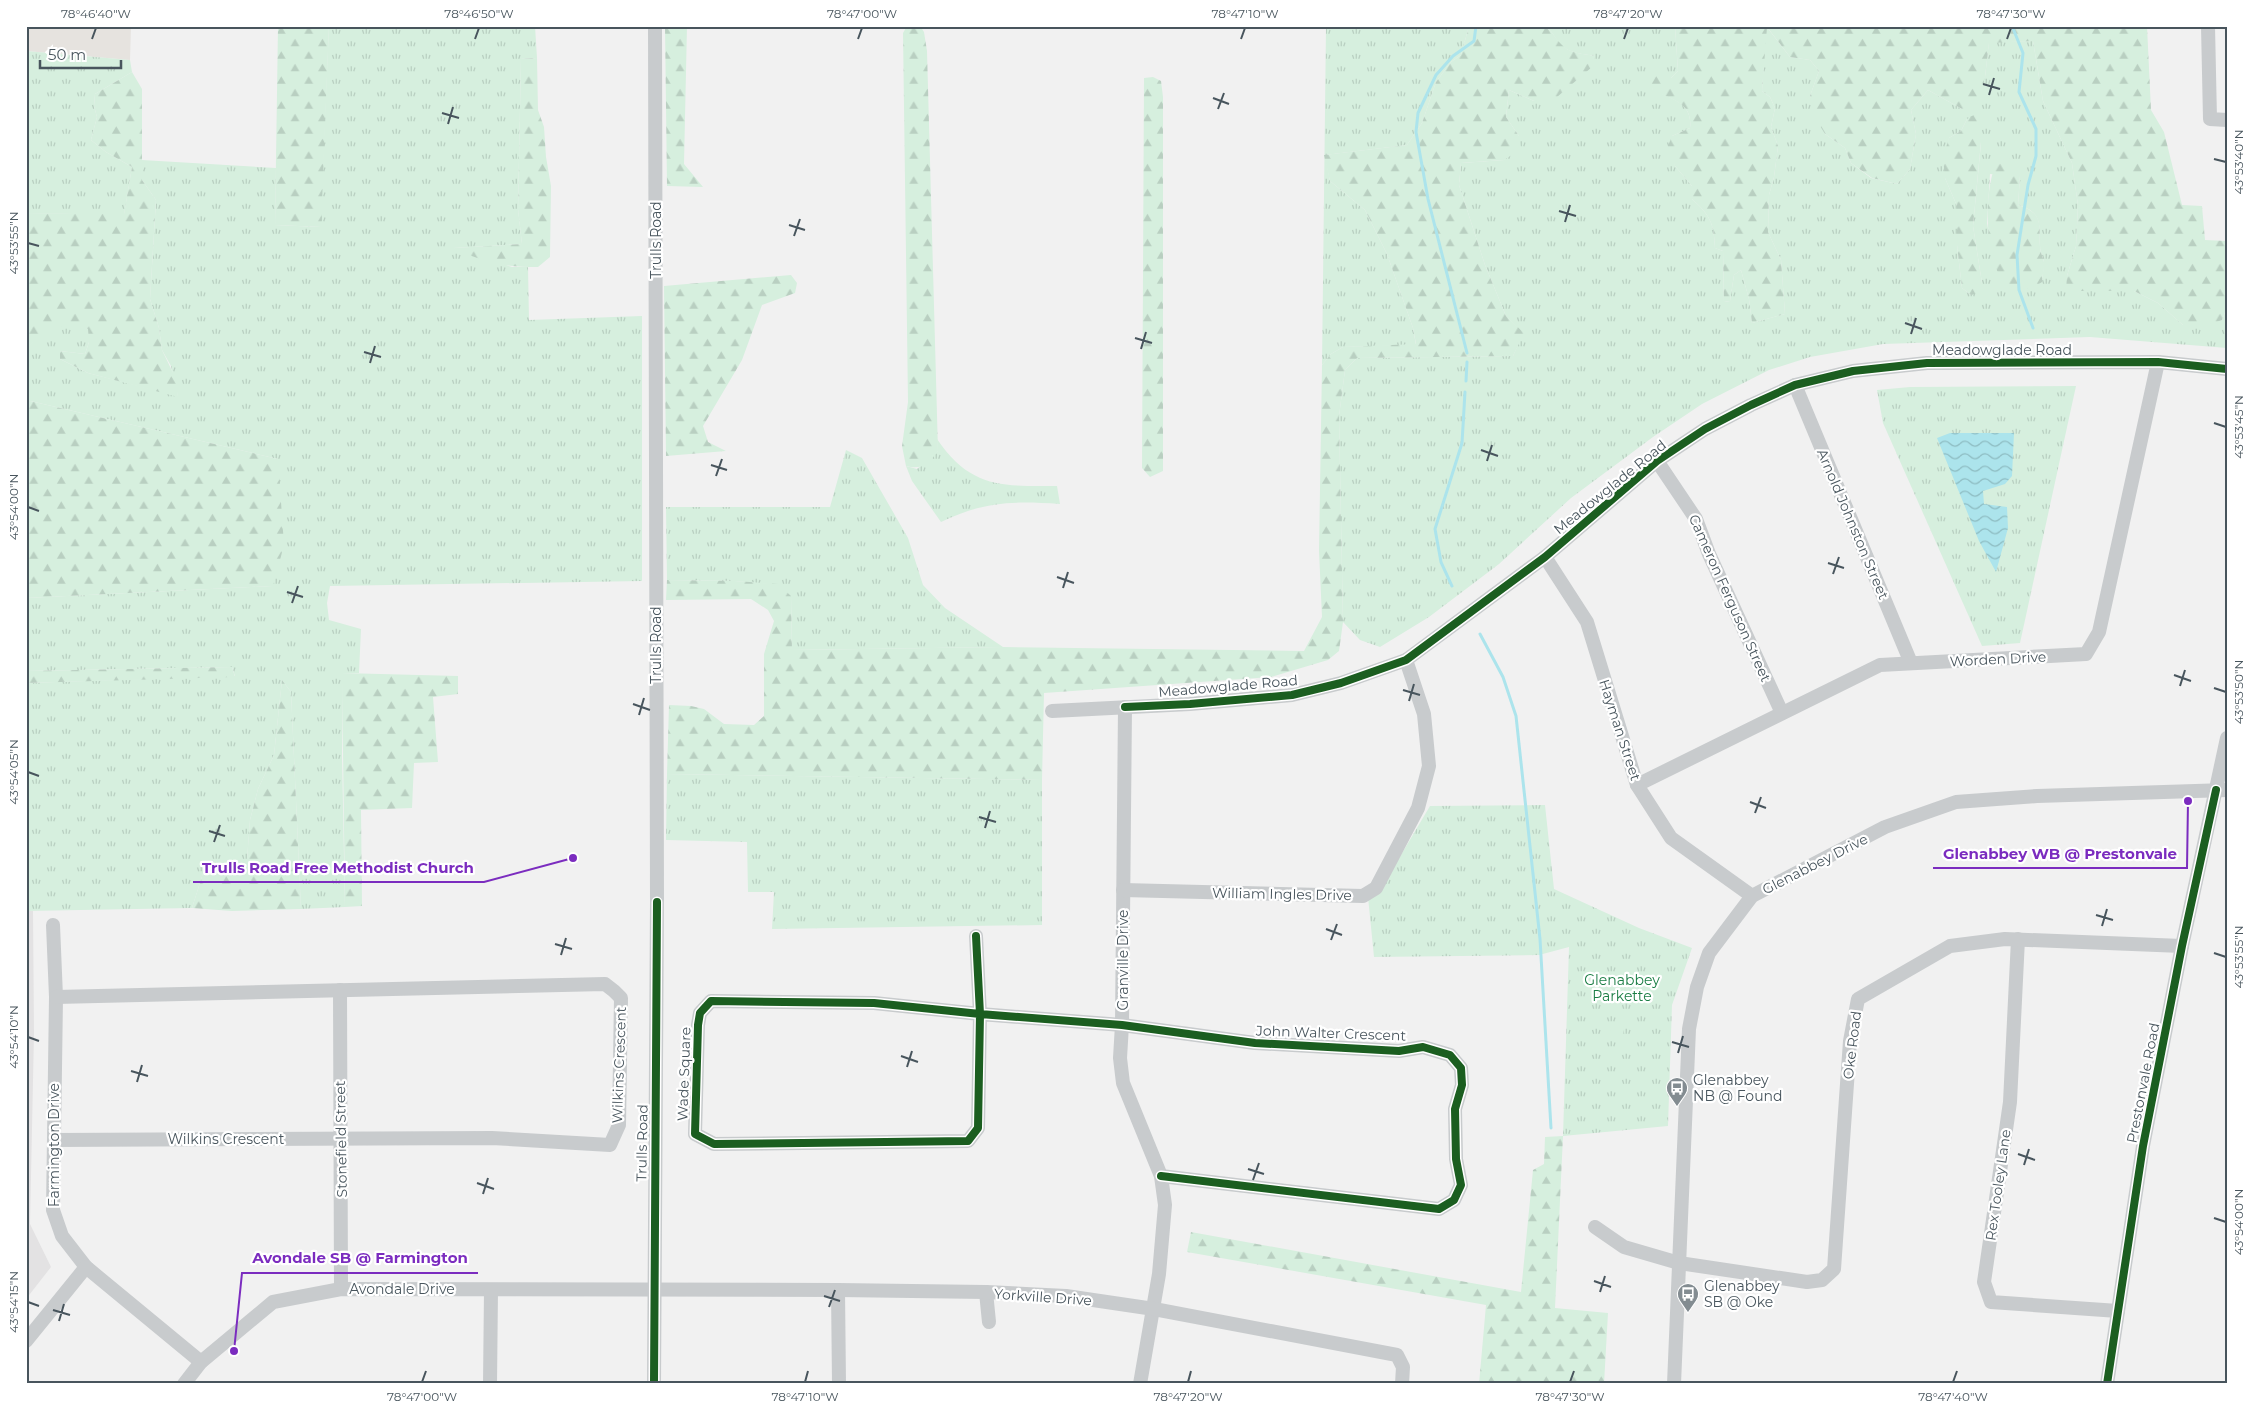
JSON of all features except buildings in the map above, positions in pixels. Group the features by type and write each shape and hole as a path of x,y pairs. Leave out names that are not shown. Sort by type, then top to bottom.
{"street":[{"name":"Trulls Road","path":"654,1384 653,1288 657,902 655,26"},
{"path":"2208,26 2210,119 2227,120"},
{"name":"Meadowglade Road","path":"1052,711 1190,704 1292,694 1341,683 1406,660 1545,557 1658,461 1705,429 1795,385 1853,372 1927,363 2158,362 2227,368"},
{"name":"Worden Drive","path":"1637,785 1880,665 2086,654 2099,632 2158,362"},
{"name":"Arnold Johnston Street","path":"1795,385 1911,663"},
{"name":"Cameron Ferguson Street","path":"1658,461 1696,518 1709,554 1782,713"},
{"name":"Hayman Street","path":"1545,557 1587,622 1637,785 1672,838 1752,896"},
{"name":"William Ingles Drive","path":"1123,890 1363,896 1376,888 1418,808 1429,766 1424,714 1406,660"},
{"name":"Granville Drive","path":"1125,707 1122,1025 1120,1058 1123,1083 1161,1176 1165,1205 1154,1309 1140,1384"},
{"name":"Prestonvale Road","path":"2107,1384 2143,1146 2182,946 2221,790 2227,738"},
{"name":"Glenabbey Drive","path":"1674,1384 1689,1029 1697,987 1709,953 1752,896 1884,827 1956,802 2037,796 2221,790"},
{"name":"Farmington Drive","path":"54,925 56,997 53,1210 62,1236 86,1267 201,1362"},
{"path":"976,936 980,1014"},
{"name":"Oke Road","path":"1595,1227 1624,1247 1679,1263 1807,1282 1822,1280 1834,1269 1850,1041 1858,999 1950,946 2018,939 2182,946"},
{"name":"Rex Tooley Lane","path":"2018,939 2010,1102 1984,1282 1991,1302 2118,1311"},
{"name":"Wilkins Crescent","path":"54,1140 492,1138 610,1144 620,1125 621,998 614,990 604,984 56,997"},
{"name":"Stonefield Street","path":"340,990 342,1197 340,1289"},
{"name":"Wade Square","path":"980,1014 978,1128 968,1141 714,1144 695,1134 698,1025 700,1013 711,1001 874,1002 980,1014 1122,1025"},
{"name":"John Walter Crescent","path":"1122,1025 1255,1043 1399,1051 1423,1047 1450,1055 1461,1068 1462,1085 1455,1109 1456,1159 1461,1185 1454,1200 1439,1209 1161,1176"},
{"path":"26,1341 86,1267"},
{"name":"Avondale Drive","path":"184,1384 201,1362 273,1302 340,1289 653,1288"},
{"name":"Yorkville Drive","path":"653,1288 986,1292 1066,1296 1154,1309 1397,1355 1403,1368 1402,1384"},
{"path":"490,1384 491,1290"},
{"path":"838,1290 839,1384"},
{"path":"986,1292 989,1322"}],"shaded area":[{"path":"26,26 131,26 130,60 26,51"},
{"path":"26,911 33,911 34,1033 30,1224 51,1267 26,1299"}],"green space":[{"path":"278,26 329,26 321,227 275,225"},
{"path":"329,26 535,26 537,58 521,59 518,209 522,244 454,248 512,267 528,267 529,320 642,316 642,581 330,586 327,603 329,620 361,629 359,673 343,673 342,755 345,907 301,909 291,692 282,680 274,755 258,789 250,820 247,860 204,870 192,908 26,911 26,683 235,676 232,667 26,671 26,598 272,586 278,459 26,400 26,350 39,334 51,326 73,325 89,329 89,342 85,354 60,351 60,359 88,373 178,396 171,366 162,350 159,328 150,299 156,200 142,180 142,160 276,168 275,225 320,227"},
{"path":"665,26 687,26 684,164 703,187 667,186"},
{"path":"907,26 920,26 924,32 927,51 938,451 928,463 916,467 906,466 902,446 908,402 903,33"},
{"path":"1326,26 1469,26 1461,55 1451,62 1436,82 1422,123 1407,145 1325,155 1330,181 1365,210 1387,254 1413,328 1416,345 1343,347 1331,354 1322,365"},
{"path":"1469,26 1544,26 1564,47 1576,53 1595,56 1592,67 1557,97 1534,101 1509,90 1506,117 1519,136 1521,149 1504,160 1461,163 1459,185 1485,265 1506,316 1524,333 1513,356 1357,358 1345,370 1339,416 1343,622 1339,651 1328,660 1271,677 1044,693 1042,780 667,774 669,705 691,706 704,709 724,724 754,725 764,716 764,654 774,621 768,610 751,599 666,600 667,580 778,584 791,596 792,650 1003,647 1304,651 1322,617 1319,551 1322,365 1331,354 1343,347 1416,344 1413,328 1387,254 1365,210 1330,181 1324,155 1407,145 1422,123 1436,82 1451,62 1461,55"},
{"path":"1544,26 1675,26 1678,71 1671,78 1651,81 1653,90 1674,99 1685,107 1688,113 1690,128 1672,136 1675,166 1692,186 1692,199 1710,220 1714,232 1715,248 1723,251 1724,302 1730,301 1734,275 1741,270 1749,299 1752,323 1785,314 1781,260 1768,232 1769,195 1774,177 1778,146 1771,127 1775,108 1770,97 1762,91 1766,26 1790,57 1810,60 1819,71 1810,96 1825,134 1845,148 1851,163 1871,178 1897,184 1910,169 1916,134 1911,110 1928,90 1962,109 1985,77 1989,42 2033,41 2043,101 2072,163 2078,205 2076,246 2067,276 2067,291 2134,291 2158,303 2183,325 2222,320 2227,307 2227,348 2090,337 1883,344 1810,357 1769,370 1702,404 1653,437 1571,498 1499,564 1429,617 1380,647 1360,640 1343,622 1339,416 1345,370 1357,358 1513,356 1523,333 1506,316 1485,265 1459,185 1461,163 1504,160 1519,136 1506,117 1509,90 1534,101 1595,56 1576,53 1563,47","holes":["1967,119 1981,143 1973,226 1982,283 1971,295 1962,288 1957,245 1957,206 1945,178 1949,138 1961,131","1990,174 2020,176 2018,205 2032,211 2038,220 2040,248 2044,262 2042,282 1994,261 1987,223"]},
{"path":"1675,26 2147,26 2151,110 2164,132 2182,205 2202,206 2205,240 2227,241 2227,307 2222,320 2202,327 2183,325 2158,303 2134,291 2066,291 2067,276 2076,246 2078,205 2072,163 2043,101 2033,41 1989,43 1985,77 1976,105 1962,109 1928,90 1911,110 1916,134 1910,169 1897,184 1872,178 1851,163 1845,148 1825,134 1814,116 1810,96 1819,71 1810,60 1790,57 1767,27 1762,91 1770,97 1775,108 1771,127 1778,146 1774,177 1769,195 1768,232 1781,260 1785,314 1752,323 1749,299 1741,270 1734,275 1730,301 1724,302 1723,251 1715,248 1714,232 1710,220 1692,199 1692,186 1675,166 1668,146 1672,136 1690,128 1688,113 1680,103 1653,91 1650,81 1656,76 1671,78 1678,71"},
{"path":"26,51 130,60 132,72 95,94 94,106 97,117 91,140 106,152 132,167 124,215 26,213"},
{"path":"537,58 538,110 544,127 546,157 551,186 550,257 538,267 504,265 485,261 453,248 522,244 518,209 521,59"},
{"path":"132,72 142,89 142,180 156,200 150,299 159,328 162,350 177,381 178,397 88,373 60,359 60,351 85,354 89,342 88,329 68,326 53,328 40,336 26,350 26,213 124,214 132,167 106,152 91,140 97,117 94,106 95,94"},
{"path":"1153,77 1161,81 1163,97 1163,471 1150,477 1142,468 1144,78"},
{"path":"1977,113 1981,142 1973,226 1982,283 1979,293 1971,295 1962,288 1957,245 1957,206 1945,178 1943,157 1949,138 1961,131 1967,119"},
{"path":"2008,157 2020,176 2018,205 2026,208 2036,216 2039,226 2040,248 2044,269 2042,282 2031,289 2012,289 2001,278 1991,253 1988,220 1990,187 1997,161"},
{"path":"791,275 797,283 795,293 762,305 742,360 703,426 708,442 726,451 666,456 664,286"},
{"path":"2076,386 2020,643 1982,646 1883,423 1877,390 1910,387"},
{"path":"26,400 278,459 284,545 273,586 26,598 28,551 26,550"},
{"path":"937,439 962,467 976,476 989,481 1020,486 1057,486 1060,504 1013,503 985,506 941,522 912,481 906,466 917,469 938,451"},
{"path":"846,450 862,458 908,538 923,585 945,608 1003,647 792,650 791,597 778,585 735,581 667,580 666,507 830,507"},
{"path":"232,667 235,677 26,683 26,671"},
{"path":"342,673 458,676 458,694 433,697 438,762 414,763 412,808 361,810 362,906 345,907"},
{"path":"282,680 291,692 301,909 232,911 192,908 204,870 247,859 250,820 258,789 274,755"},
{"path":"667,774 1042,780 1042,925 772,929 774,892 748,892 747,842 666,840"},
{"name":"Glenabbey Parkette","path":"1545,805 1554,889 1639,928 1692,948 1672,1005 1668,1126 1563,1136 1569,947 1539,955 1374,957 1368,897 1392,870 1430,806"},
{"path":"1611,1025 1624,1026 1623,1038 1610,1037"},
{"path":"1563,1136 1555,1308 1608,1313 1604,1384 1479,1384 1486,1305 1187,1252 1191,1232 1521,1292 1533,1170 1544,1164 1545,1137"}],"water":[{"path":"1950,433 2014,433 2012,476 2005,484 1983,491 1984,504 2007,507 2008,528 1996,572 1979,541 1937,438"}],"waterway":[{"path":"1467,353 1428,199 1416,132 1418,113 1436,75 1453,56 1474,41 1476,26"},
{"path":"2012,26 2023,53 2019,92 2036,129 2036,156 2028,185 2017,255 2019,290 2033,328"},
{"path":"1466,381 1467,362"},
{"path":"1452,586 1441,562 1435,529 1462,443 1465,392"},
{"path":"1480,634 1503,677 1516,716 1540,939 1551,1128"}],"cycle path":[{"path":"1125,707 1190,704 1292,695 1341,683 1406,660 1545,557 1657,461 1705,429 1795,385 1853,371 1927,363 2158,362 2227,369"},
{"path":"2107,1384 2143,1146 2182,946 2216,790"},
{"path":"654,1384 657,902"},
{"path":"976,936 980,1014 978,1128 968,1141 714,1144 695,1134 698,1025 700,1013 711,1001 874,1003 980,1014 1122,1025 1255,1043 1399,1051 1423,1047 1450,1055 1461,1068 1462,1085 1455,1109 1456,1159 1461,1185 1454,1200 1439,1209 1161,1176"}],"place":[{"name":"Glenabbey WB @ Prestonvale","path":"2188,801"},
{"name":"Trulls Road Free Methodist Church","path":"573,858"},
{"name":"Glenabbey NB @ Found","path":"1677,1107"},
{"name":"Glenabbey SB @ Oke","path":"1688,1313"},
{"name":"Avondale SB @ Farmington","path":"234,1351"}]}
